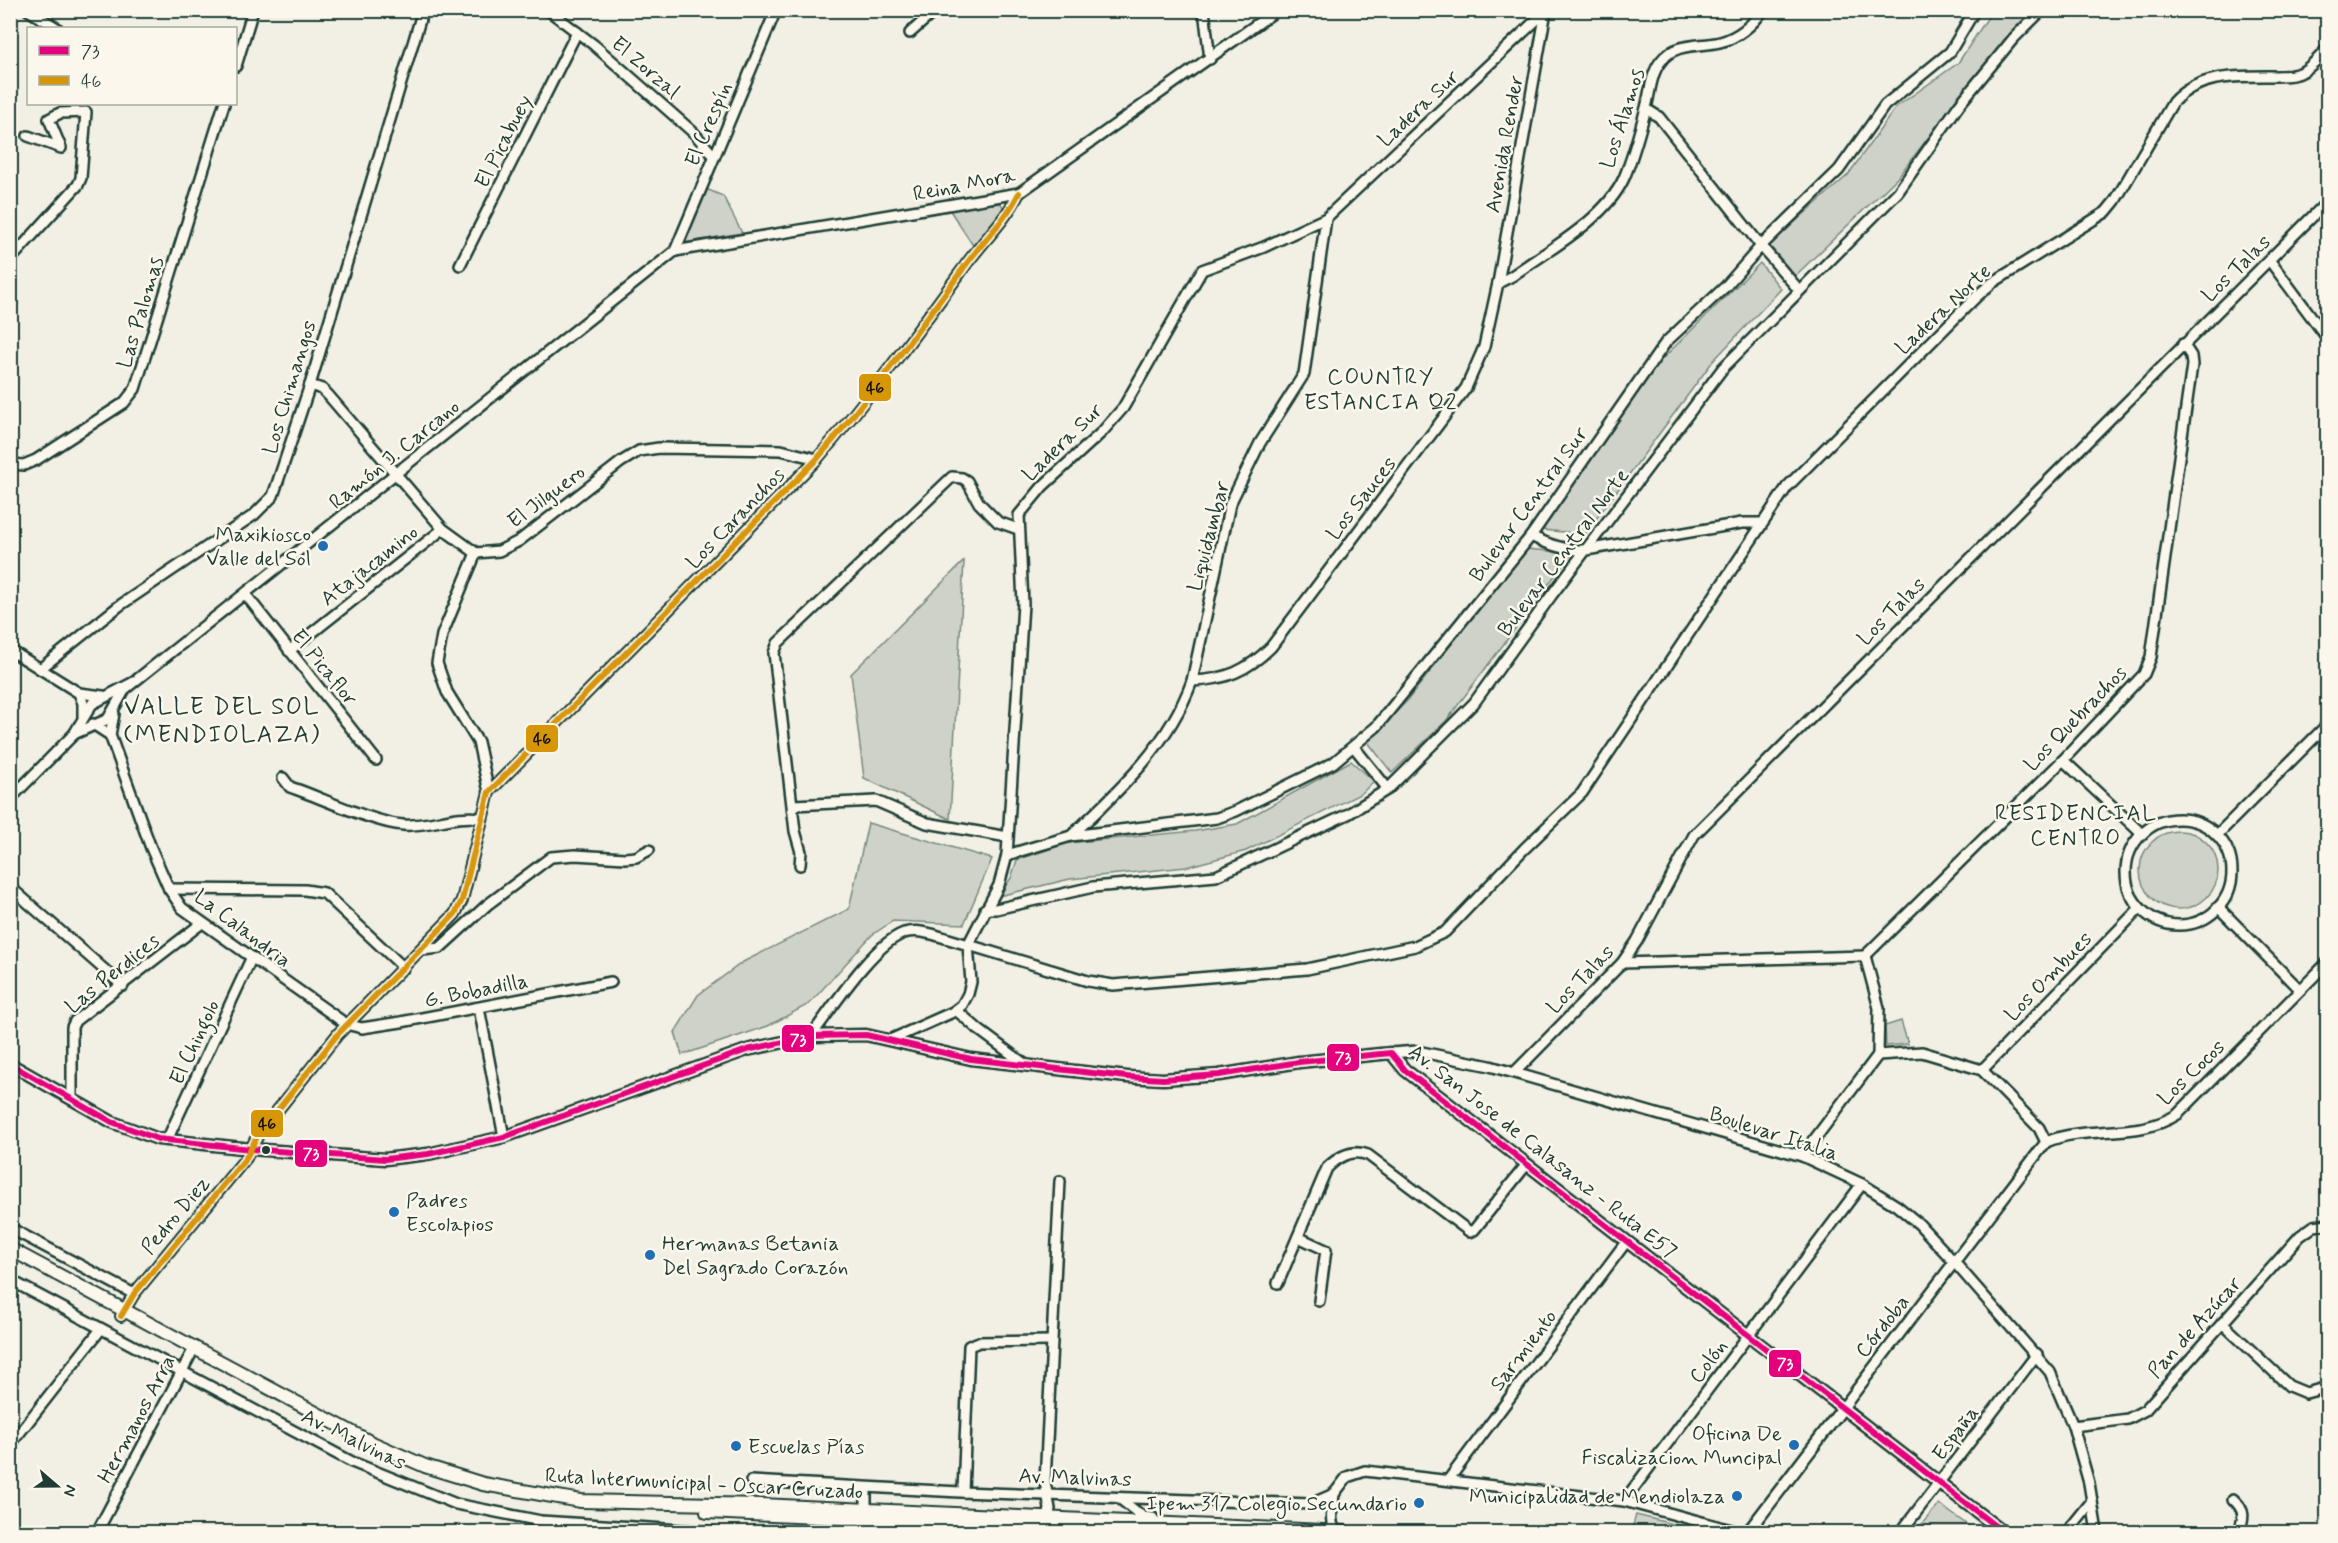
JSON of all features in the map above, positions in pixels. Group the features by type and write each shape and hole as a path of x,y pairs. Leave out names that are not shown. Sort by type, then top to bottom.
{"main road":[{"name":"Ruta Intermunicipal - Oscar Cruzado","path":"10,1249 191,1354 360,1444 430,1474 479,1489 528,1500 588,1507 866,1521 1049,1526 1152,1533"},
{"name":"Ruta Intermunicipal - Oscar Cruzado","path":"10,1254 370,1442 425,1466 483,1484 581,1501 761,1505 866,1521 955,1528 1181,1523 1345,1533"}],"street":[{"path":"28,10 55,27"},
{"path":"237,63 253,10"},
{"name":"Los Chimangos","path":"40,669 77,637 254,515 268,502 278,484 310,385 423,10"},
{"name":"El Zorzal","path":"548,10 577,32 694,133 714,156"},
{"name":"El Crespín","path":"675,251 776,10"},
{"path":"910,33 936,10"},
{"path":"1204,10 1210,59"},
{"name":"Reina Mora","path":"675,251 1019,193 1277,10"},
{"name":"Los Álamos","path":"1498,283 1512,276 1602,209 1624,177 1646,109 1654,74 1668,53 1678,48 1721,42 1746,29 1763,10"},
{"name":"Bulevar Central Sur","path":"1007,855 1071,836 1217,818 1236,812 1333,763 1354,747 1404,696 1532,536 1666,342 1726,286 1761,246 1848,159 1886,105 1950,52 1975,10"},
{"name":"Bulevar Central Norte","path":"986,909 996,909 1109,884 1216,876 1348,814 1388,789 1474,703 1723,368 1898,192 1959,105 2013,39 2042,10"},
{"name":"Ladera Sur","path":"968,945 999,885 1007,855 1023,604 1019,515 1030,498 1102,432 1131,397 1202,270 1264,247 1326,218 1546,11"},
{"name":"Avenida Render","path":"1498,283 1546,11"},
{"name":"El Picabuey","path":"460,265 577,32"},
{"name":"Ladera Norte","path":"811,1036 873,955 892,939 912,931 968,945 1069,976 1113,985 1307,969 1430,941 1459,919 1524,849 1577,800 1787,487 1976,297 1992,283 2106,212 2115,201 2164,116 2184,91 2195,84 2222,78 2292,75 2311,65 2328,48"},
{"name":"Las Palomas","path":"10,464 24,465 36,460 124,403 135,389 224,105"},
{"path":"1646,109 1659,117 1761,246 1799,290"},
{"path":"10,260 78,185 81,178 86,112 60,113 49,119 61,148 28,136"},
{"name":"Los Caranchos","path":"346,1024 422,950 459,907 489,792 817,459 916,337 966,265 1010,209 1019,193"},
{"name":"Los Talas","path":"1515,1072 1622,963 1637,941 1694,835 2328,201"},
{"name":"Liquidambar","path":"1071,836 1141,767 1172,724 1192,681 1230,504 1255,452 1304,374 1326,218"},
{"name":"Ramón J. Carcano","path":"74,734 108,719 121,694 134,682 675,251"},
{"path":"2270,261 2328,339"},
{"name":"Los Sauces","path":"1192,681 1226,678 1245,670 1262,657 1281,635 1466,388 1484,346 1498,283"},
{"name":"Los Quebrachos","path":"1865,956 2063,760 2138,681 2148,665 2192,365 2191,356 2183,344"},
{"path":"310,385 322,389 329,396 443,529 476,553 442,635 436,663 442,682 478,742 489,792"},
{"name":"El Jilguero","path":"476,553 499,551 519,541 621,462 639,452 659,448 781,450 817,459"},
{"path":"800,865 801,852 795,831 774,653 778,643 952,477 967,481 979,503 998,522 1018,529"},
{"path":"1532,536 1545,544 1573,550 1586,550 1742,523 1761,523"},
{"name":"Atajacamino","path":"289,651 443,529"},
{"name":"El Picaflor","path":"246,595 376,760"},
{"path":"10,650 79,693 104,696 114,709"},
{"name":"Ramón J. Carcano","path":"10,799 74,734 92,704 134,682"},
{"path":"79,693 82,697 84,719 96,724 110,735"},
{"name":"La Calandria","path":"114,709 110,735 151,848 169,889 182,908 346,1024"},
{"path":"2217,835 2328,724"},
{"path":"1354,747 1388,789"},
{"path":"2063,760 2142,834"},
{"path":"283,778 290,787 398,825 419,824 454,816 481,818"},
{"path":"793,804 876,801 927,823 1008,837"},
{"path":"2172,819 2188,820 2204,825 2217,835 2229,856 2231,879 2227,894 2218,907 2207,917 2179,925 2165,923 2140,908 2131,894 2127,878 2127,862 2142,834 2156,824 2172,819"},
{"path":"422,950 440,948 487,905 551,857 575,855 625,858 636,857 649,850"},
{"path":"10,887 123,986"},
{"path":"169,889 324,892 404,968"},
{"path":"2218,907 2300,990"},
{"name":"Los Ombues","path":"1982,1070 2140,908"},
{"name":"Las Perdices","path":"72,1099 72,1027 80,1016 123,986 202,923"},
{"path":"890,1040 957,1010 962,1005 971,982 968,945"},
{"path":"1622,963 1865,956 1879,1008 1878,1055 1802,1156"},
{"name":"El Chingolo","path":"167,1140 251,958"},
{"name":"Los Cocos","path":"2046,1142 2068,1135 2152,1128 2163,1124 2178,1114 2328,962"},
{"name":"G. Bobadilla","path":"346,1024 362,1028 611,982"},
{"path":"479,1008 504,1137"},
{"path":"957,1010 986,1036 1026,1065"},
{"name":"Pedro Diez","path":"123,1313 134,1294 251,1149 258,1135 346,1024"},
{"name":"Av. San Jose de Calasanz - Ruta E57","path":"10,1064 121,1126 167,1140 251,1149 395,1158 428,1154 504,1137 747,1050 811,1036 858,1035 890,1040 958,1057 1127,1077 1175,1078 1391,1053 1405,1070 2002,1533"},
{"name":"Boulevar Italia","path":"1391,1053 1417,1051 1515,1072 1802,1156 1862,1184 1910,1216 2037,1354 2050,1372 2073,1426 2092,1502 2097,1533"},
{"path":"1878,1055 1922,1052 1982,1070 2039,1128 2046,1142"},
{"name":"Córdoba","path":"1748,1533 2046,1142"},
{"path":"1278,1283 1327,1168 1336,1159 1346,1154 1360,1152 1368,1155 1470,1232 1527,1164"},
{"path":"1049,1526 1050,1509 1045,1494 1060,1181"},
{"name":"Colón","path":"1624,1501 1862,1184"},
{"name":"Pan de Azúcar","path":"2073,1426 2137,1416 2300,1236 2314,1226 2328,1224"},
{"path":"10,1228 134,1294"},
{"path":"1298,1238 1326,1250 1319,1302"},
{"name":"Sarmiento","path":"1449,1479 1626,1242"},
{"name":"Av. Malvinas","path":"10,1280 352,1462 456,1504 541,1521 712,1533"},
{"path":"2222,1323 2289,1386 2306,1393 2328,1387"},
{"path":"10,1445 101,1329"},
{"path":"963,1492 969,1346 979,1342 1051,1341"},
{"name":"Hermanos Arra","path":"97,1533 191,1354"},
{"name":"España","path":"1900,1533 2037,1354"},
{"name":"Av. Malvinas","path":"751,1481 963,1492 1311,1504 1334,1494 1347,1477 1356,1472 1449,1479 1624,1501 1739,1533"},
{"path":"866,1488 866,1521"},
{"path":"1334,1494 1332,1526 1336,1532"},
{"path":"1119,1498 1143,1517 1239,1526"},
{"path":"2233,1499 2242,1508 2244,1514 2239,1533"},
{"path":"2067,1533 2092,1502"}],"shaded area":[{"path":"1992,11 2034,11 2005,39 1897,178 1795,276 1769,245 1848,175 1896,107 1958,63"},
{"path":"706,189 723,196 742,233 683,243"},
{"path":"1001,203 1004,210 974,247 949,209"},
{"path":"1760,263 1781,289 1713,361 1585,534 1542,530 1654,367"},
{"path":"1526,549 1572,553 1446,721 1392,773 1367,741 1407,701"},
{"path":"964,561 950,819 864,778 851,674"},
{"path":"1351,761 1374,781 1362,793 1246,851 1186,867 1070,879 999,896 1011,878 1017,860 1067,843 1195,831 1237,824"},
{"path":"868,823 992,859 964,924 893,921 872,935 809,1004 768,1026 682,1055 675,1032 698,995 743,962 849,909"},
{"path":"2171,831 2187,831 2201,837 2212,848 2218,862 2218,878 2212,892 2201,903 2187,909 2171,909 2157,903 2146,892 2140,878 2140,862 2146,848 2157,837"},
{"path":"1901,1021 1908,1044 1886,1046 1885,1026"},
{"path":"1939,1504 1977,1532 1915,1532"},
{"path":"1636,1515 1706,1532 1631,1532"}],"transit line":[{"name":"46","path":"121,1316 134,1294 246,1158 258,1135 338,1034 455,914 462,900 489,792 817,459 856,412 972,257 1001,222 1019,193"},
{"name":"73","path":"10,1064 112,1122 158,1139 385,1159 428,1154 504,1137 747,1050 811,1036 866,1035 971,1059 1163,1079 1219,1075 1299,1062 1391,1053 1405,1070 2003,1532"}],"place":[{"name":"Maxikiosco Valle del Sol","path":"323,546"},
{"name":"Padres Escolapios","path":"394,1212"},
{"name":"Hermanas Betania Del Sagrado Corazón","path":"650,1255"},
{"name":"Oficina De Fiscalizacion Muncipal","path":"1794,1445"},
{"name":"Escuelas Pías","path":"736,1446"},
{"name":"Municipalidad de Mendiolaza","path":"1737,1496"},
{"name":"Ipem 317 Colegio Secundario","path":"1419,1503"}],"district":[{"name":"COUNTRY ESTANCIA Q2","path":"1381,388"},
{"name":"VALLE DEL SOL (MENDIOLAZA)","path":"222,720"},
{"name":"RESIDENCIAL CENTRO","path":"2076,824"}]}
